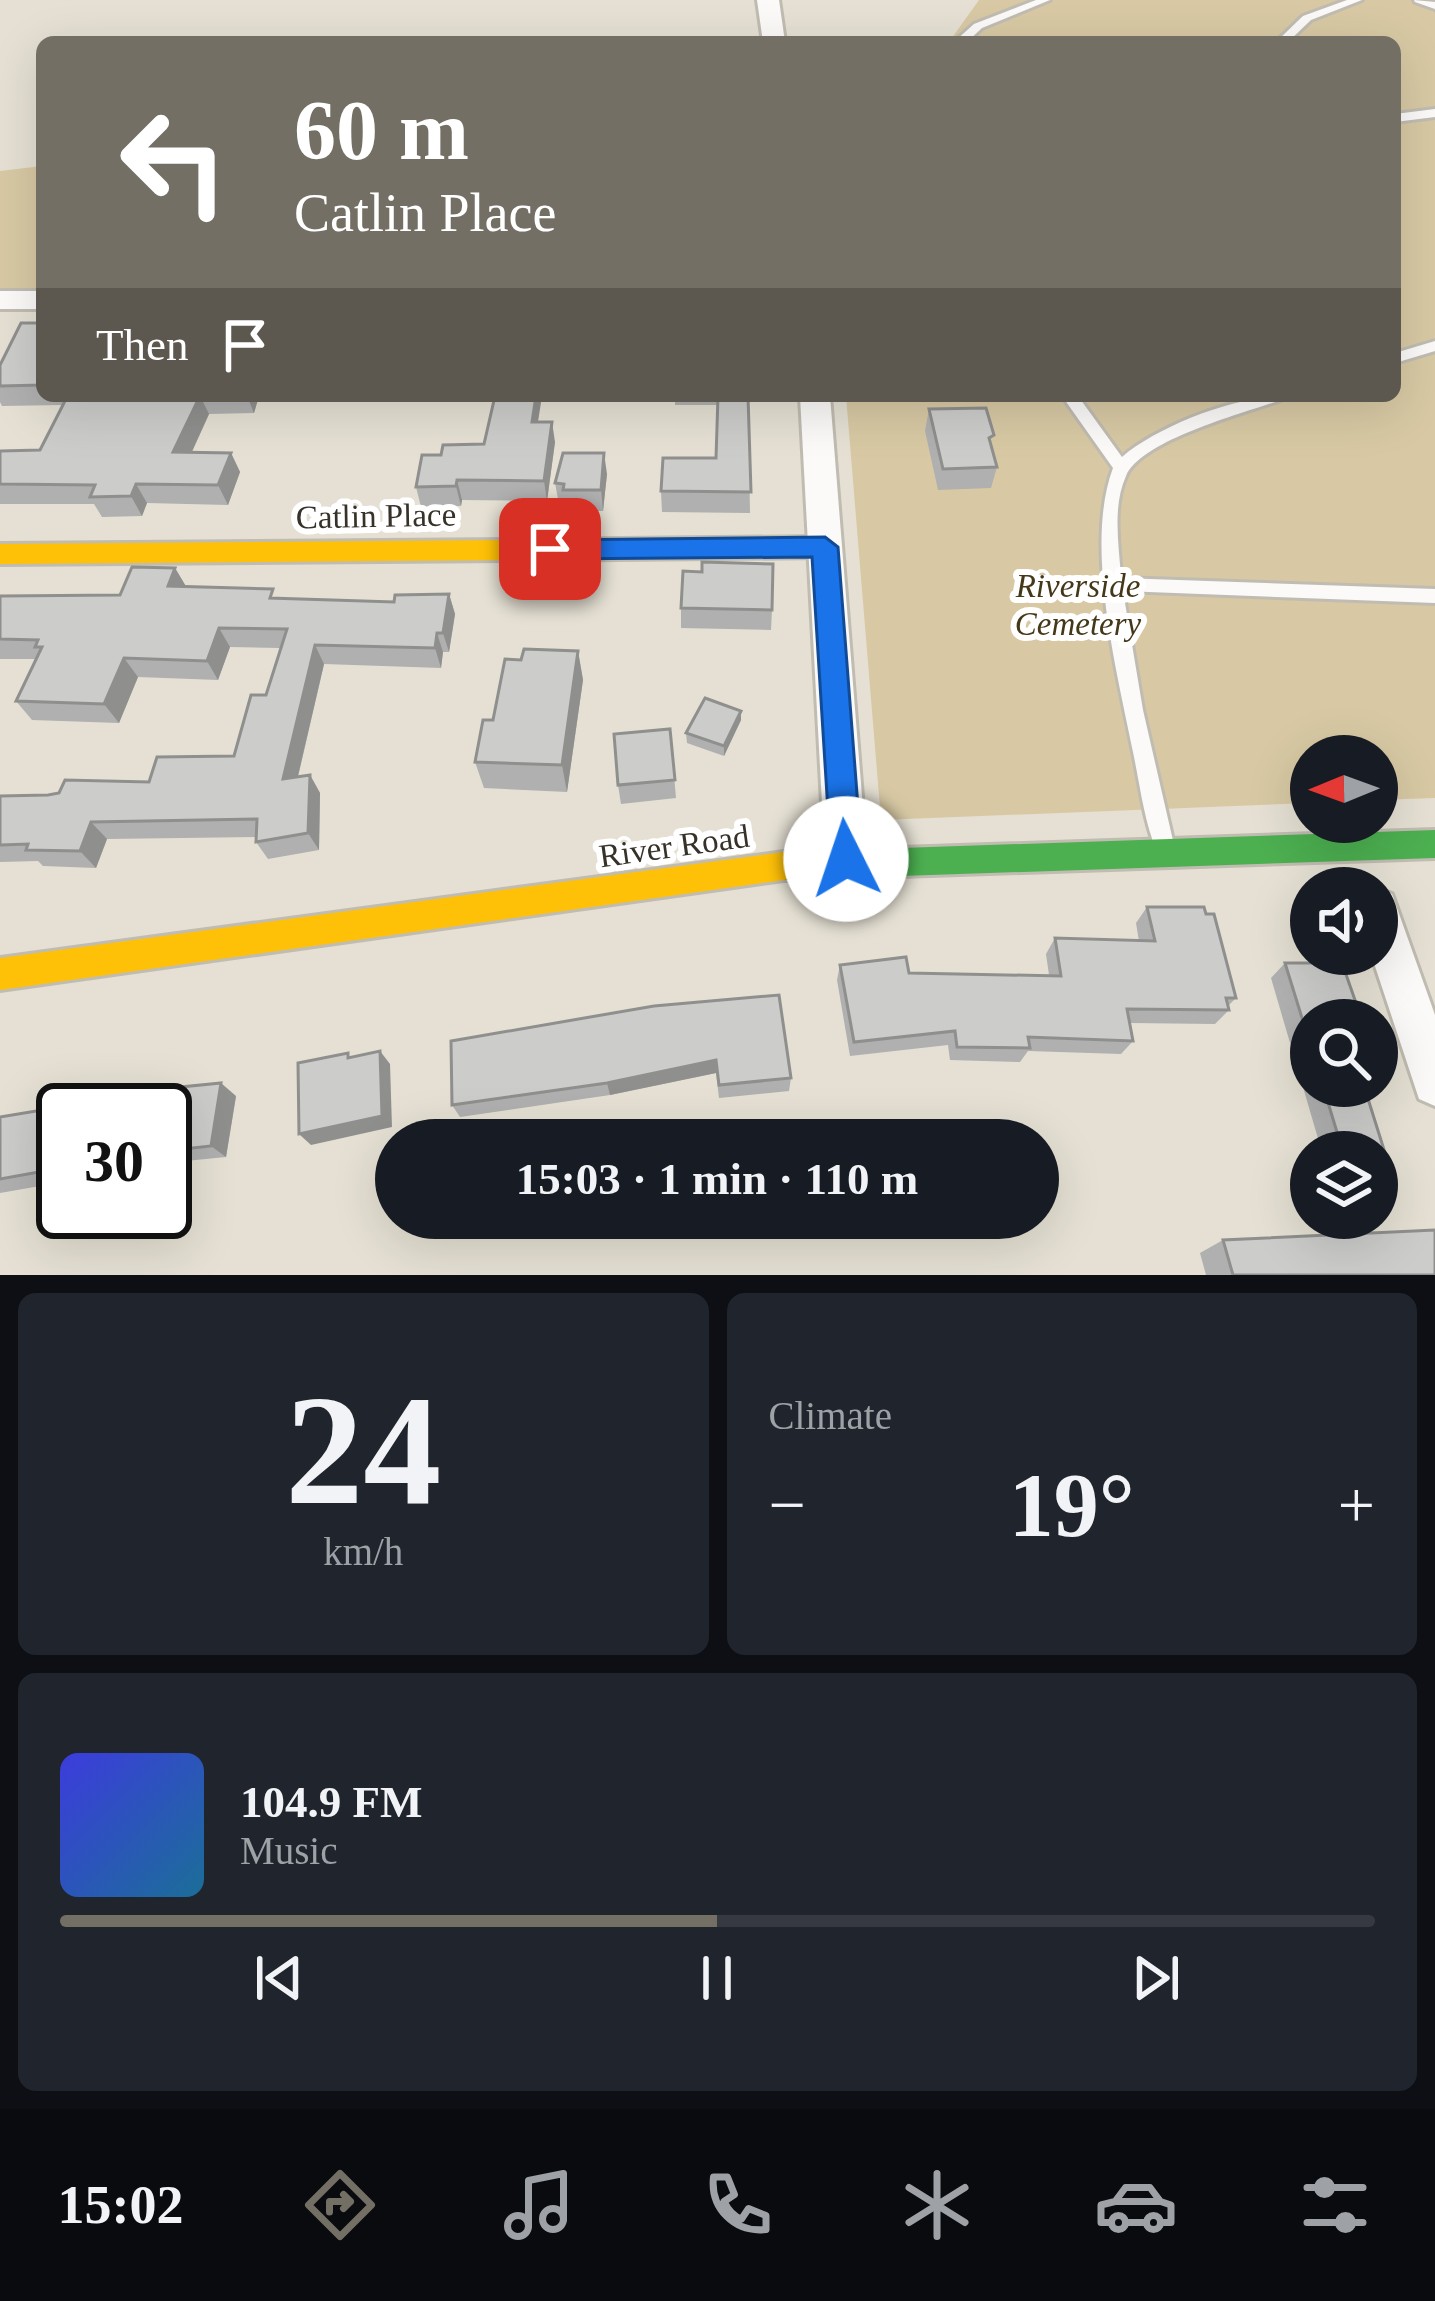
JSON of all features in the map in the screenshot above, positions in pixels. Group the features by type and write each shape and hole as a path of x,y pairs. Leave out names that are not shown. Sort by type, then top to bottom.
{"main road":[{"name":"Catlin Place","path":"0,554 825,547"},
{"name":"River Road","path":"0,974 846,859 1435,844"}],"street":[{"path":"768,0 773,36"},
{"path":"0,300 36,300"},
{"path":"815,402 846,859"},
{"path":"1356,845 1363,867"},
{"path":"1398,971 1435,1083"}],"lane":[{"path":"967,36 978,26 1045,0"},
{"path":"1288,36 1307,18 1358,0"},
{"path":"1419,0 1435,6"},
{"path":"1401,117 1435,113"},
{"path":"1401,356 1435,346"},
{"path":"1074,402 1121,466"},
{"path":"1166,850 1120,630 1108,508 1121,466 1151,446 1261,402"},
{"path":"1116,584 1435,596"}],"green space":[{"name":"Riverside Cemetery","path":"979,0 1435,0 1435,798 1398,799 1398,735 1290,735 1290,804 881,820 846,402 1401,402 1401,36 953,36"},
{"path":"36,167 36,291 0,291 0,171"}],"building":[{"path":"21,323 36,323 36,385 0,386 0,365"},
{"path":"64,402 197,402 173,452 231,453 218,485 136,484 131,496 90,497 95,485 0,484 0,451 40,450"},
{"path":"494,402 535,402 532,422 552,422 544,481 457,480 456,486 416,487 422,455 441,455 443,445 484,444"},
{"path":"718,402 748,402 751,492 661,491 663,458 716,458"},
{"path":"986,408 997,467 943,469 929,409"},
{"path":"563,453 604,453 601,490 563,490 564,484 555,483"},
{"path":"702,562 773,564 772,610 681,608 683,571 702,572"},
{"path":"132,567 175,568 168,586 273,589 270,598 394,602 395,595 449,594 443,633 437,633 435,648 315,645 283,779 310,775 308,833 256,842 257,819 91,822 80,851 0,845 0,796 59,793 65,780 149,782 157,757 234,756 251,695 266,695 287,629 219,628 207,661 124,658 104,704 16,701 42,647 35,647 38,640 0,639 0,596 120,595"},
{"path":"524,649 578,651 562,765 475,762 483,720 493,720 505,659 521,660"},
{"path":"705,698 741,711 724,746 686,733"},
{"path":"670,729 675,780 618,785 614,734"},
{"path":"1147,907 1204,907 1206,914 1214,914 1236,998 1226,998 1229,1010 1127,1009 1133,1041 1028,1037 1030,1048 957,1047 955,1031 854,1042 840,965 906,957 909,973 1061,976 1055,938 1155,941"},
{"path":"1285,963 1290,963 1290,975 1346,975 1355,999 1296,999"},
{"path":"779,995 791,1078 719,1085 716,1060 607,1083 452,1105 451,1041 654,1006"},
{"path":"380,1051 382,1116 299,1134 298,1063"},
{"path":"221,1083 211,1146 192,1148 192,1086"},
{"path":"1329,1107 1371,1107 1378,1131 1337,1131"},
{"path":"36,1111 36,1173 0,1179 0,1117"},
{"path":"1435,1230 1435,1275 1233,1275 1223,1240 1398,1239 1398,1232"}],"traffic: fast":[{"path":"523,550 825,547"},
{"path":"784,866 1435,844"}],"traffic: slow":[{"path":"0,554 523,550"},
{"path":"0,974 784,866"}],"route":[{"path":"550,549 825,547 846,859"}]}
